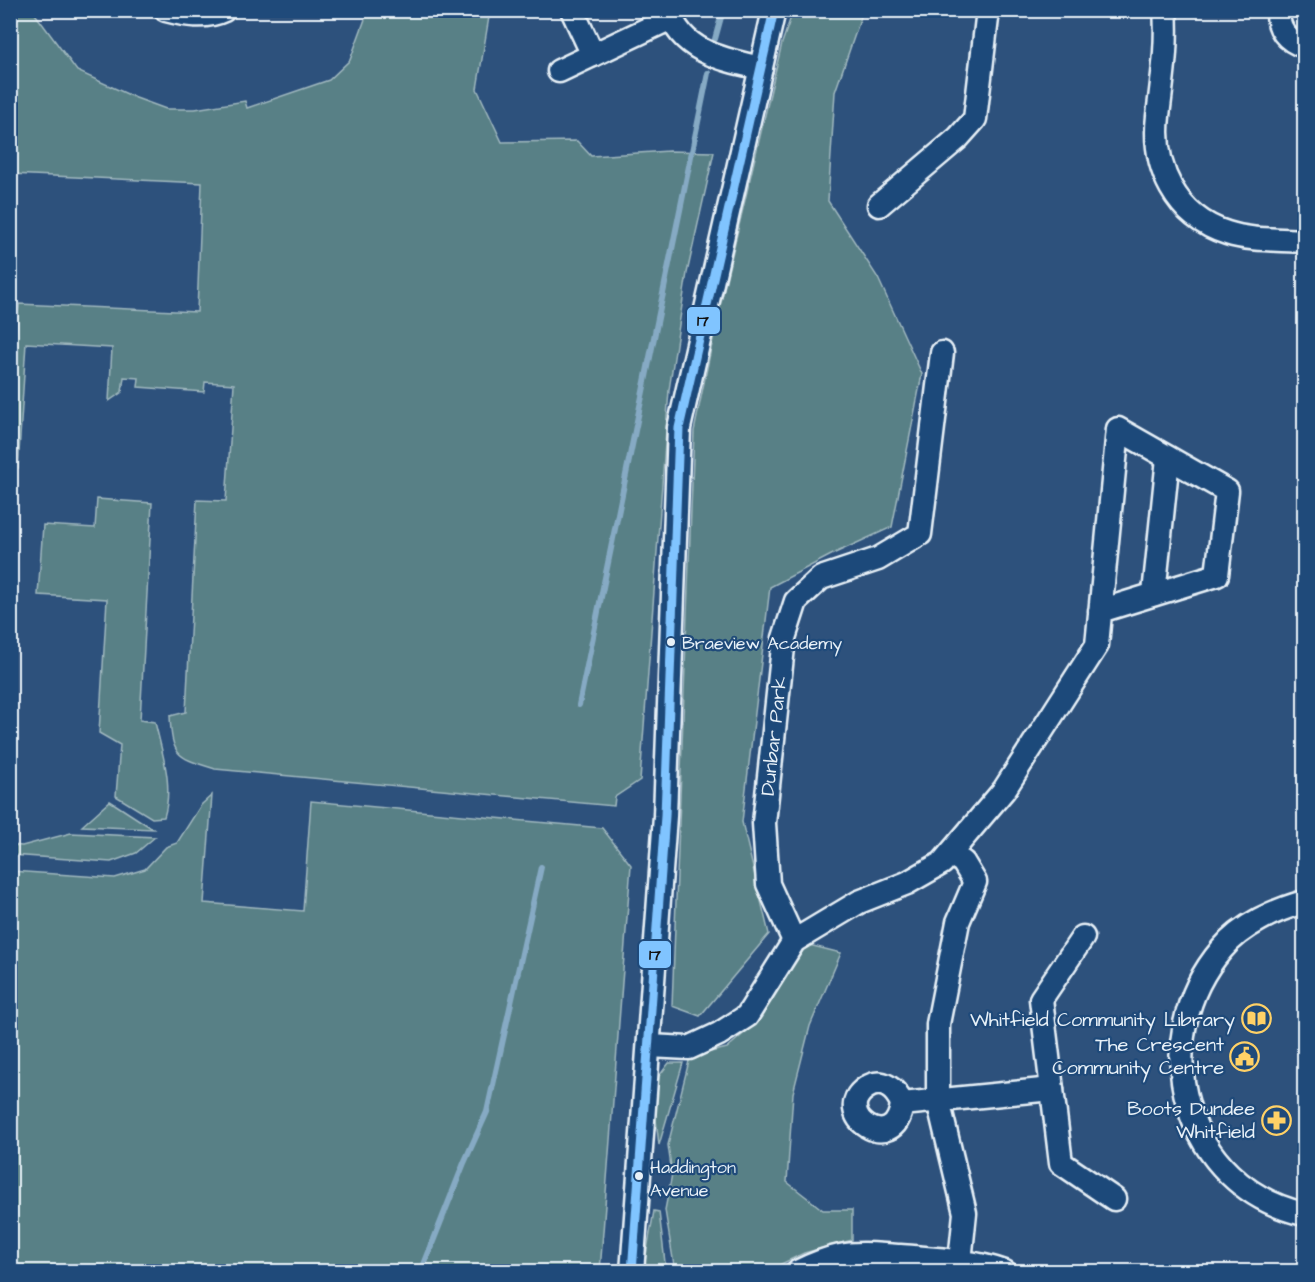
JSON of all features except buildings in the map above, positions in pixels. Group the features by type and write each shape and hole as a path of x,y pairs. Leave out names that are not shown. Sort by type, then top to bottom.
{"street":[{"path":"166,10 189,16 216,14 224,10"},
{"path":"572,10 593,55"},
{"path":"632,1272 665,816 679,428 774,10"},
{"path":"879,205 958,138 975,119 988,10"},
{"path":"1164,10 1166,40 1158,117 1158,146 1159,157 1170,187 1188,211 1213,228 1240,237 1305,241"},
{"path":"1278,10 1279,24 1283,32 1295,44 1305,46"},
{"path":"559,71 670,14 686,41 710,55 761,68"},
{"name":"Dunbar Park","path":"794,941 768,884 764,823 784,638 796,601 821,578 878,559 920,534 942,353"},
{"path":"649,1046 689,1048 719,1034 747,1016 794,941 859,902 907,883 942,863 1004,790 1097,645 1100,610 1118,429 1227,491 1217,575 1100,610"},
{"path":"1154,594 1168,458"},
{"path":"950,854 963,862 975,882 958,922 938,1024 938,1100 965,1213 960,1261"},
{"path":"1305,902 1282,908 1248,926 1222,948 1203,975 1189,1006 1181,1040 1181,1076 1186,1102 1197,1130 1213,1158 1236,1180 1263,1200 1290,1211 1305,1214"},
{"path":"1083,937 1041,999 1061,1163 1114,1199"},
{"path":"902,1104 1052,1089"},
{"path":"797,1272 816,1263 842,1256 875,1263 960,1261 984,1264 1005,1272"}],"green space":[{"path":"11,10 33,11 77,71 166,109 195,109 245,101 247,108 329,80 350,60 368,11 490,11 477,89 502,142 577,141 591,156 669,151 714,152 687,273 669,390 640,780 615,797 614,806 215,769 193,762 179,754 173,740 170,716 186,712 197,500 226,501 234,384 205,382 204,392 138,387 139,378 124,377 122,392 109,401 112,348 26,343 18,468 11,468 10,335 16,335 19,304 197,312 202,183 11,174"},
{"path":"793,11 863,11 835,92 828,201 878,278 922,374 892,527 835,553 770,587 742,822 769,934 700,1016 672,1006 694,431 719,310 782,43"},
{"path":"97,499 152,503 140,720 155,722 164,757 168,793 164,817 152,818 116,796 120,745 99,733 107,599 38,595 43,525 95,528"},
{"path":"212,795 204,903 303,911 311,801 602,828 631,865 600,1271 11,1271 11,871 115,878 145,869 166,847 177,843 201,805"},
{"path":"110,801 153,829 82,826"},
{"path":"71,833 155,837 136,853 111,862 11,855 11,845 22,846"},
{"path":"801,943 841,953 810,1026 793,1093 787,1182 823,1210 852,1210 852,1240 804,1253 767,1271 675,1271 665,1210 672,1174 668,1145 690,1057 727,1048 757,1022"},
{"path":"669,1063 683,1063 659,1145 655,1111 659,1076"},
{"path":"654,1211 659,1212 666,1271 643,1272"}],"waterway":[{"path":"715,39 723,10"},
{"path":"579,705 708,73"},
{"path":"421,1272 464,1163 487,1112 541,867"}],"transit line":[{"name":"17","path":"632,1272 665,816 679,428 774,10"}],"place":[{"name":"Braeview Academy","path":"671,642"},
{"name":"Whitfield Community Library","path":"1256,1019"},
{"name":"The Crescent Community Centre","path":"1245,1056"},
{"name":"Boots Dundee Whitfield","path":"1276,1120"},
{"name":"Haddington Avenue","path":"639,1176"}]}
